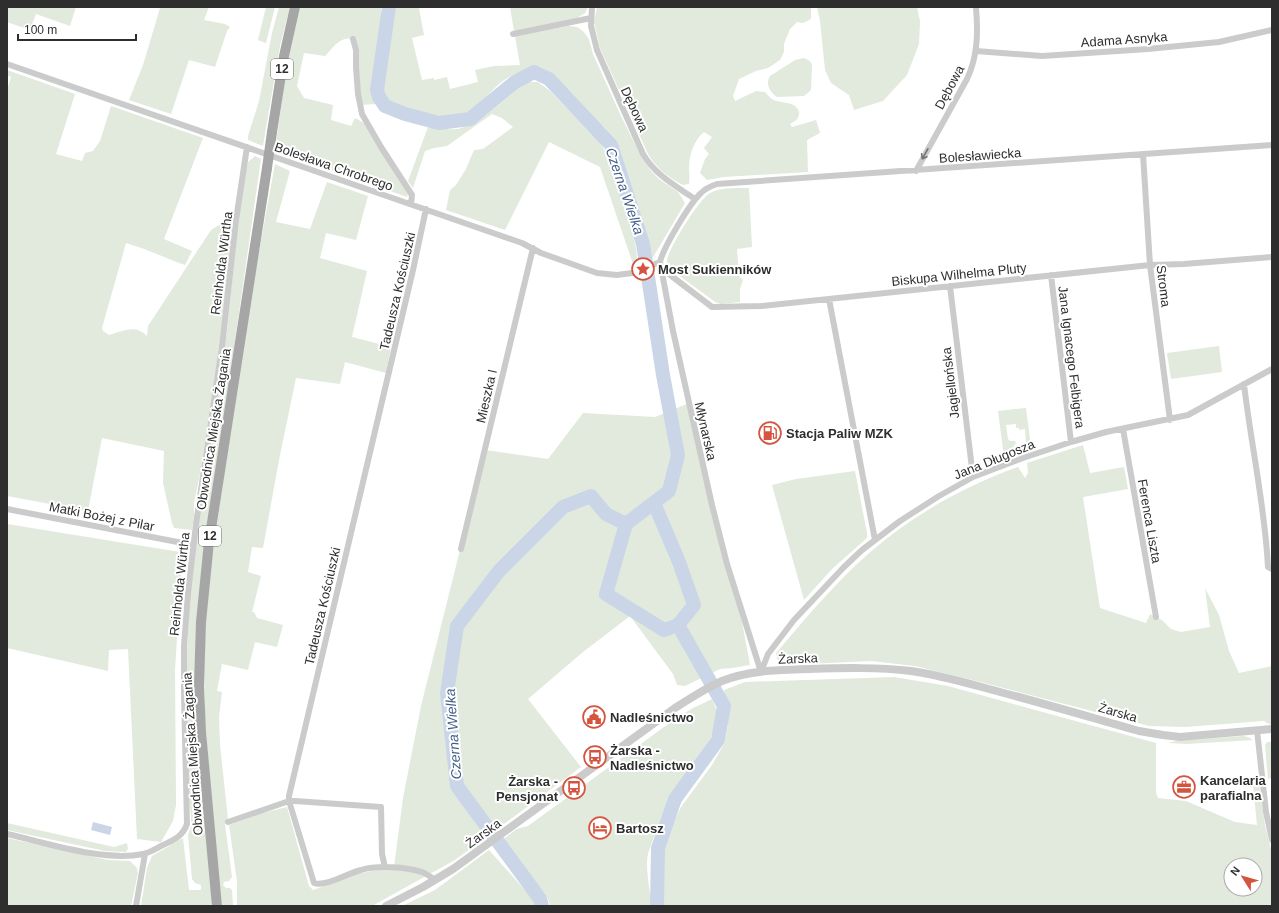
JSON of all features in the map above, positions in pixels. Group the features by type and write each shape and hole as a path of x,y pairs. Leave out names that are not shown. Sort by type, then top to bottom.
{"main road":[{"name":"Obwodnica Miejska Żagania","path":"217,906 201,732 199,686 202,616 209,542 272,132 284,56 296,7"}],"street":[{"name":"Dębowa","path":"592,7 591,18 594,40 600,60 647,160 662,176 695,199"},
{"name":"Dębowa","path":"916,171 967,79 973,64 976,51 976,7"},
{"path":"513,34 591,18"},
{"name":"Adama Asnyka","path":"976,51 1042,56 1148,49 1219,42 1272,30"},
{"path":"353,39 356,50 356,77 361,110 378,142 412,196 410,204"},
{"name":"Bolesława Chrobrego","path":"7,64 525,244 544,254 598,273 617,275 632,273 653,265 661,265"},
{"name":"Bolesławiecka","path":"695,199 702,191 718,184 1272,145"},
{"name":"Reinholda Würtha","path":"145,854 177,838 184,832 188,819 184,646 193,544 219,367 236,220 247,147"},
{"name":"Stroma","path":"1143,154 1150,265 1170,420"},
{"path":"661,265 664,250 695,199"},
{"name":"Tadeusza Kościuszki","path":"426,209 412,278 290,790 289,801 314,883 326,883 362,869 385,867 422,872 435,880"},
{"name":"Mieszka I","path":"461,548 533,248"},
{"name":"Biskupa Wilhelma Pluty","path":"661,265 712,307 761,306 1150,265 1184,264 1272,257"},
{"name":"Młynarska","path":"661,265 673,331 712,505 728,564 761,672"},
{"name":"Jana Ignacego Felbigera","path":"1051,275 1071,442"},
{"name":"Jagiellońska","path":"950,286 973,477"},
{"path":"829,299 875,540"},
{"name":"Jana Długosza","path":"761,672 768,654 794,620 824,587 850,561 875,540 923,505 973,477 1042,451 1123,429 1188,415 1272,369"},
{"path":"1244,384 1249,426 1267,537 1270,568"},
{"name":"Ferenca Liszta","path":"1123,429 1156,617"},
{"name":"Matki Bożej z Pilar","path":"7,509 193,544"},
{"name":"Żarska","path":"386,906 435,880 476,853 675,708 722,681 742,675 761,672 820,669 882,669 910,671 931,674 967,683 1154,734 1189,736 1272,729"},
{"path":"1257,730 1266,812 1272,840"},
{"path":"228,822 289,801 381,807 382,854 385,867"},
{"path":"7,834 90,853 118,857 145,854 136,906"}],"shaded area":[{"path":"7,7 76,7 70,26 36,14 30,30 7,22"},
{"path":"159,7 209,7 204,20 225,24 230,27 227,31 215,67 189,60 171,114 129,100 143,65 160,8"},
{"path":"266,7 275,7 266,43 258,40"},
{"path":"279,7 290,7 280,46 263,146 248,140 248,136 259,101 272,33"},
{"path":"300,7 381,7 380,31 373,82 376,104 360,105 352,39 344,39 340,41 325,56 304,53 297,86 304,98 333,105 331,120 351,126 355,118 366,124 408,194 407,197 275,150 287,65"},
{"path":"394,7 432,7 419,8 424,35 412,38 422,80 434,78 434,80 447,77 450,89 478,82 475,70 494,66 520,65 515,36 568,26 577,27 583,31 589,39 593,54 643,160 659,179 678,192 685,203 652,259 649,256 630,187 613,140 605,128 587,113 544,69 532,68 512,75 498,85 476,108 469,113 456,117 439,118 420,115 387,99 383,93 382,84 393,23"},
{"path":"510,7 588,7 585,13 577,18 514,31"},
{"path":"597,7 811,7 811,19 803,23 797,22 790,29 784,44 784,52 780,60 768,68 756,71 739,79 733,96 735,101 756,91 765,92 775,101 791,104 797,108 799,112 797,120 790,124 792,127 816,120 820,133 807,140 808,172 724,177 707,180 700,173 705,159 709,154 704,148 712,137 704,132 697,139 691,153 689,162 689,184 683,185 668,176 655,164 648,154 600,48 594,22"},
{"path":"817,7 917,7 920,21 919,44 907,75 883,101 854,110 849,95 831,83 825,70 820,21"},
{"path":"804,58 810,61 812,65 811,90 804,96 777,97 772,93 768,85 770,76 795,60"},
{"path":"7,70 75,94 56,154 82,161 85,153 93,151 100,141 111,106 203,138 164,239 192,251 185,265 126,243 102,328 103,331 109,335 124,330 134,329 143,332 147,336 148,326 211,230 224,222 230,224 233,233 217,365 194,503 192,530 174,528 172,523 163,483 164,451 102,438 88,511 7,496 7,90 11,77 7,75"},
{"path":"538,82 550,91 598,140 613,163 636,248 638,266 634,267 600,167 549,142 505,230 446,210 450,190 456,185 466,169 474,150 483,149 513,127 502,118 492,114 447,146 425,151 413,188 408,181 428,127 456,129 473,123 523,84"},
{"path":"255,156 261,159 199,593 212,906 141,906 147,868 152,856 183,838 189,890 201,889 201,885 195,883 192,879 188,835 191,826 191,816 188,792 186,669 190,595 201,500 227,331 242,185 248,162"},
{"path":"275,164 290,171 276,222 310,229 327,182 368,196 356,240 326,233 320,258 367,271 352,337 391,347 386,373 345,362 340,384 296,378 263,548 252,547 248,572 261,576 252,612 254,612 257,618 283,625 277,647 255,642 248,670 222,664 217,691 222,692 219,717 220,745 228,819 225,824 232,877 229,881 224,882 223,885 232,890 233,906 222,906 210,790 205,718 204,669 206,617 211,565 249,307"},
{"path":"729,188 749,188 752,247 737,249 739,276 743,280 740,289 740,302 721,304 715,302 673,271 668,265 667,260 673,245 685,224 705,197 714,191"},
{"path":"1219,346 1222,372 1171,379 1167,353"},
{"path":"689,403 740,611 750,665 720,669 685,686 677,685 673,674 630,616 583,652 528,699 581,767 455,860 372,906 237,906 237,881 229,825 263,813 287,807 309,886 313,890 356,874 394,867 403,798 421,706 485,450 548,459 583,413 655,417"},
{"path":"1026,408 1031,447 1025,449 1023,444 1026,443 1025,429 1019,430 1019,428 1016,428 1016,424 1006,425 1008,439 1010,441 1015,441 1016,443 1012,449 1013,453 1004,457 998,411"},
{"path":"1083,445 1090,473 1124,467 1128,489 1083,497 1100,608 1146,623 1150,614 1162,620 1171,629 1181,632 1210,627 1205,588 1219,615 1229,651 1239,673 1272,666 1272,725 1264,721 1185,727 1149,726 915,666 871,661 807,664 782,663 777,659 776,653 828,593 856,565 901,528 933,507 983,481 1018,467 1025,478 1028,473 1027,463"},
{"path":"855,471 867,538 832,569 804,600 772,485 796,479"},
{"path":"7,524 180,552 182,562 175,669 176,805 173,821 161,842 137,839 128,649 109,650 108,671 7,648"},
{"path":"894,677 948,686 1156,743 1156,793 1158,798 1186,801 1235,822 1257,825 1253,785 1259,784 1265,826 1272,853 1272,906 659,906 660,859 664,842 681,807 712,765 725,742 728,725 728,709 724,690 745,682"},
{"path":"712,699 718,718 715,730 672,797 661,819 648,854 647,873 652,906 550,906 546,895 525,871 502,840 517,829 528,826 675,719"},
{"path":"1243,736 1253,740 1187,744 1168,743 1176,741"},
{"path":"1267,742 1272,742 1272,778 1268,779 1265,745"},
{"path":"7,823 114,847 127,843 128,849 126,852 105,851 7,830"},
{"path":"7,838 108,860 130,861 137,868 138,873 131,906 7,906"},
{"path":"489,850 537,903 537,906 402,906 435,890"}],"water":[{"path":"93,822 112,827 110,835 91,830"}],"waterway":[{"name":"Czerna Wielka","path":"389,7 377,90 379,97 385,106 405,114 439,123 470,119 515,82 534,72 549,79 611,145 643,244 663,375 678,455 669,491 626,524 606,514 591,496 563,507 499,571 457,626 447,693 457,786 540,899 542,906"},
{"name":"Czerna Wielka","path":"654,503 679,562 694,605 678,625 724,706 718,740 675,799 658,848 657,906"},
{"name":"Czerna Wielka","path":"626,524 606,594 664,630 678,625"}],"place":[{"name":"Most Sukienników","path":"643,269"},
{"name":"Stacja Paliw MZK","path":"770,433"},
{"name":"Nadleśnictwo","path":"594,717"},
{"name":"Żarska - Nadleśnictwo","path":"595,757"},
{"name":"Kancelaria parafialna","path":"1184,787"},
{"name":"Żarska - Pensjonat","path":"574,788"},
{"name":"Bartosz","path":"600,828"}]}
